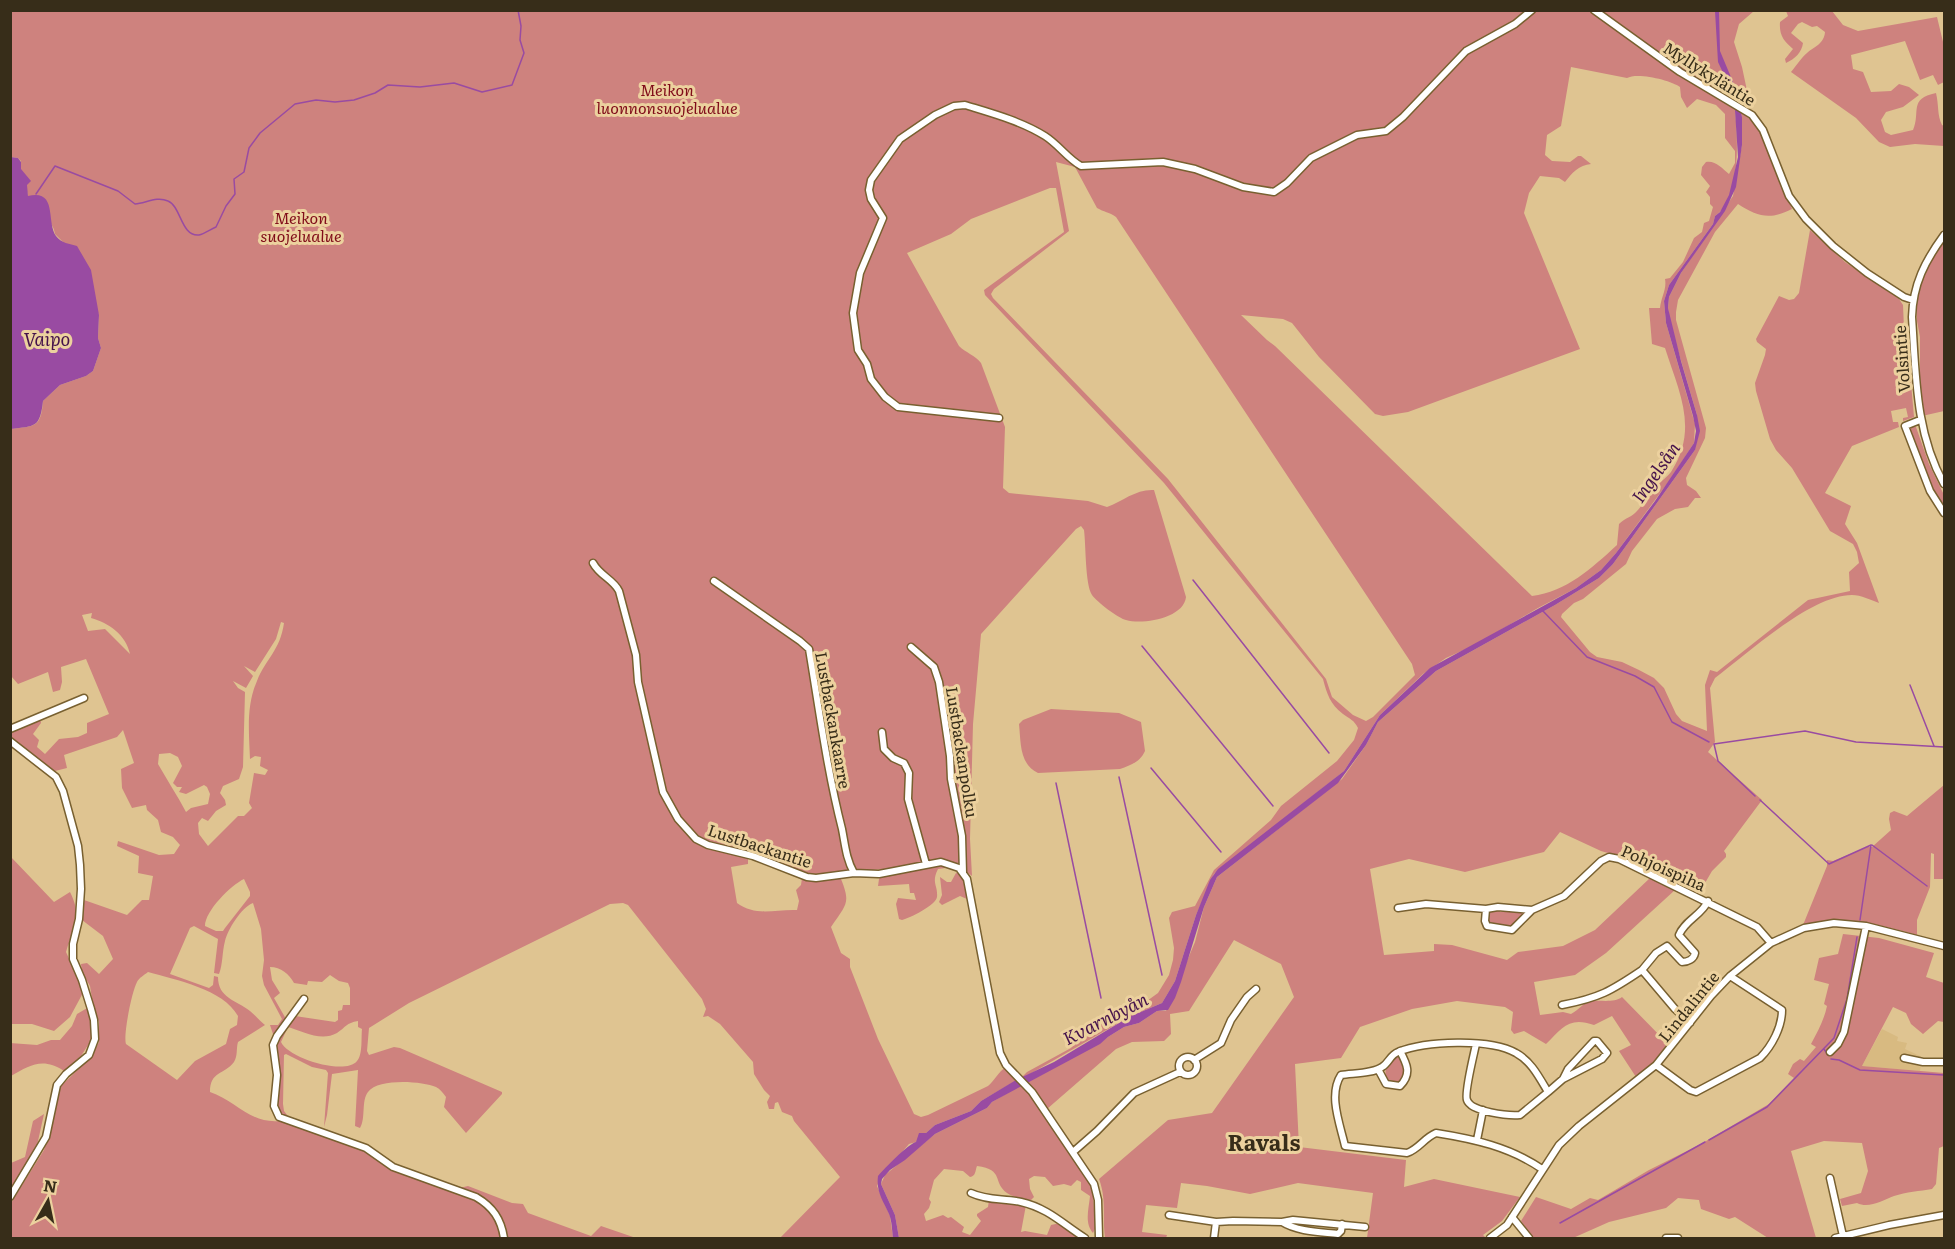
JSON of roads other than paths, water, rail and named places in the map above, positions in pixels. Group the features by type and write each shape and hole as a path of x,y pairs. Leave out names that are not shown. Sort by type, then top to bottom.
{"street":[{"path":"999,418 898,408 885,397 871,379 867,364 858,350 853,313 860,273 883,218 871,199 869,190 871,180 900,139 935,115 954,106 965,105 1034,130 1059,146 1070,159 1082,166 1163,162 1196,169 1243,187 1274,192 1287,183 1311,158 1357,135 1386,130 1403,117 1466,51 1515,24 1532,10"},
{"name":"Myllykyläntie","path":"1594,10 1680,72 1752,115 1759,123 1789,196 1806,219 1833,246 1867,273 1904,297 1913,300"},
{"name":"Volsintie","path":"1944,235 1917,280 1913,300 1920,420 1944,484"},
{"path":"1920,420 1905,426 1930,491 1944,513"},
{"name":"Lustbackantie","path":"593,563 619,591 636,655 638,682 663,792 686,829 696,839 708,845 753,856 807,877 825,878 854,873 879,873 926,864 947,863 963,873"},
{"name":"Lustbackankaarre","path":"714,581 809,649 835,804 847,860 854,873"},
{"name":"Lustbackanpolku","path":"911,647 934,668 939,682 948,739 951,779 962,836 963,873"},
{"path":"10,729 84,698"},
{"path":"882,732 885,749 893,758 904,763 909,773 909,799 926,864"},
{"path":"10,741 56,777 63,791 78,846 80,865 79,919 73,944 73,959 86,988 94,1020 95,1039 89,1055 66,1074 57,1085 46,1137 10,1197"},
{"name":"Pohjoispiha","path":"1532,910 1564,896 1601,861 1609,857 1619,859 1708,901 1757,927 1771,943"},
{"path":"963,873 967,879 1000,1053 1006,1065 1027,1085 1088,1173 1098,1192 1099,1239"},
{"name":"Pohjoispiha","path":"1642,970 1656,953 1667,946 1682,962 1687,962 1694,956 1695,953 1680,935 1682,929 1706,907 1708,901"},
{"path":"1398,908 1426,904 1532,910"},
{"path":"1486,909 1486,926 1512,930 1532,910"},
{"name":"Lindalintie","path":"1490,1239 1506,1227 1559,1144 1656,1065 1711,996 1730,976 1771,943 1804,928 1834,923 1866,926 1944,946"},
{"path":"1830,1052 1838,1044 1844,1032 1866,926"},
{"path":"1562,1005 1600,996 1614,990 1642,970 1690,1023"},
{"path":"1656,1065 1696,1092 1760,1058 1766,1052 1773,1042 1782,1018 1782,1010 1730,976"},
{"path":"1194,1060 1221,1043 1231,1020 1247,997 1256,990"},
{"path":"304,999 273,1045 277,1075 274,1107 279,1117 366,1148 393,1167 476,1197 487,1203 495,1212 502,1225 504,1239"},
{"path":"1476,1044 1466,1099 1469,1104 1483,1110 1520,1115 1563,1079 1602,1059 1607,1053 1604,1047 1594,1041 1568,1069 1563,1079"},
{"path":"1542,1169 1502,1148 1477,1140 1436,1133 1416,1150 1407,1153 1345,1146 1335,1097 1337,1082 1341,1075 1378,1069 1400,1051 1460,1042 1515,1053 1527,1061 1548,1092"},
{"path":"1378,1069 1386,1084 1400,1086 1406,1079 1408,1071 1400,1051"},
{"path":"1189,1057 1194,1060 1197,1068 1194,1073 1185,1075 1180,1072 1179,1063 1183,1058 1189,1057"},
{"path":"1904,1058 1923,1062 1944,1062"},
{"path":"1073,1152 1134,1093 1180,1072"},
{"path":"1477,1140 1483,1110"},
{"path":"1830,1178 1844,1236"},
{"path":"971,1193 982,1198 1021,1201 1043,1209 1085,1239"},
{"path":"1169,1215 1216,1222 1282,1222 1288,1226 1338,1234 1342,1224 1365,1227"},
{"path":"1834,1239 1900,1222 1944,1215"},
{"path":"1511,1219 1529,1239"},
{"path":"1214,1239 1216,1222"},
{"path":"1666,1239 1678,1239"}],"water":[{"path":"1715,11 1719,11 1720,51 1733,82 1742,117 1742,145 1736,187 1725,211 1681,273 1669,297 1668,308 1697,415 1700,431 1695,450 1613,564 1599,578 1436,671 1378,722 1366,745 1338,783 1217,877 1204,907 1181,982 1168,1010 1157,1011 1139,1023 1124,1027 1100,1044 992,1102 987,1108 935,1134 890,1170 882,1179 881,1184 895,1215 899,1238 893,1238 890,1217 879,1191 878,1176 902,1152 916,1142 919,1133 926,1133 935,1125 971,1111 981,1101 1016,1080 1054,1062 1129,1017 1162,1003 1175,981 1196,915 1210,880 1218,869 1344,771 1380,715 1430,668 1576,588 1601,570 1655,501 1694,443 1696,431 1693,416 1666,323 1664,301 1669,285 1713,224 1715,216 1720,212 1729,195 1738,157 1736,100 1718,62"},
{"name":"Vaipo","path":"11,157 18,158 21,162 21,169 31,181 27,185 28,196 44,197 47,202 56,236 63,242 77,246 91,270 99,315 98,338 101,348 93,371 86,376 60,385 43,401 40,416 35,424 11,429"}],"waterway":[{"path":"36,194 55,166 118,191 135,204 156,199 168,201 176,209 188,231 199,235 216,227 226,206 235,194 234,179 244,172 249,148 260,133 295,104 316,100 335,102 354,100 375,93 388,85 420,87 454,83 482,92 512,85 524,53 520,40 521,26 518,10"},
{"path":"1193,580 1329,753"},
{"path":"1542,610 1587,657 1635,676 1654,687 1672,722 1709,742"},
{"path":"1142,646 1273,806"},
{"path":"1910,685 1934,746"},
{"path":"1755,796 1718,761 1714,744 1805,731 1856,742 1944,747"},
{"path":"1151,768 1221,852"},
{"path":"1119,777 1162,975"},
{"name":"Kvarnbyån","path":"1056,783 1101,998"},
{"path":"1760,800 1829,864 1871,845 1860,920"},
{"path":"1872,845 1927,886"},
{"path":"1709,1140 1767,1107 1834,1038 1847,999 1857,937"},
{"path":"1824,1049 1828,1055"},
{"path":"1831,1059 1839,1060 1860,1070 1944,1075"},
{"path":"1560,1223 1705,1142"}],"district":[{"name":"Ravals","path":"1264,1141"}],"park label":[{"name":"Meikon luonnonsuojelualue","path":"667,98"},
{"name":"Meikon suojelualue","path":"301,226"}],"water label":[{"name":"Ingelsån","path":"1655,472"}]}
